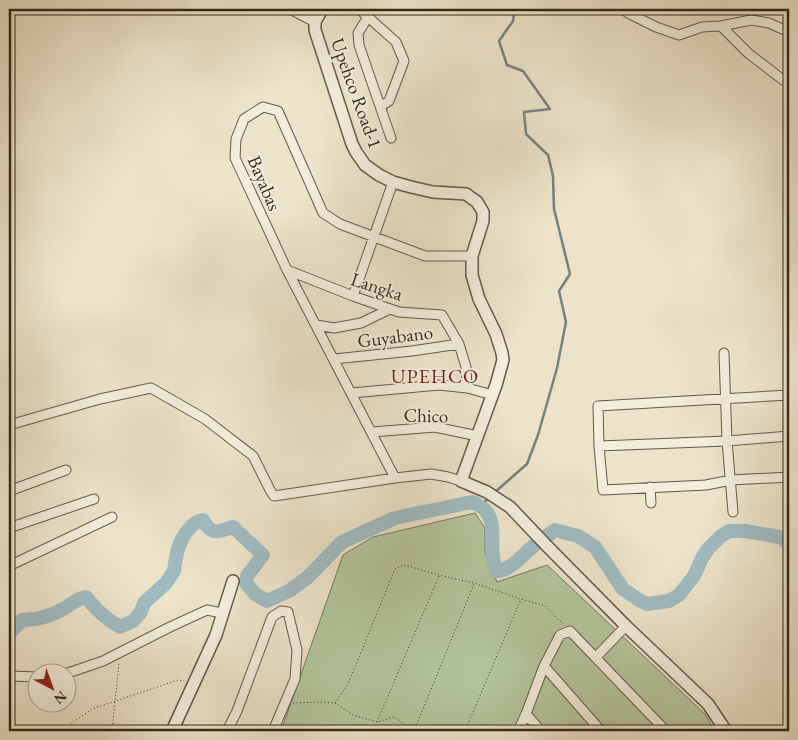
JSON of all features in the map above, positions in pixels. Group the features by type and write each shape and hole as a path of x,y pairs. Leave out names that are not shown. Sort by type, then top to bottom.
{"street":[{"path":"290,9 315,22"},
{"name":"Upehco Road-1","path":"322,9 315,22 318,41 352,144 365,165 393,182 433,192 466,194 476,202 483,212 483,221 472,256 472,275 479,299 496,334 503,360 493,395 461,481"},
{"path":"359,9 396,42 404,61 389,100 381,106"},
{"path":"623,9 635,17 679,35 702,27 721,26 751,20 769,23 789,32"},
{"path":"368,17 358,33 359,45 391,138"},
{"path":"721,26 748,52 783,80"},
{"name":"Bayabas","path":"395,478 287,270 235,158 236,139 244,119 263,107 278,111 323,213 340,224 425,256 472,256"},
{"path":"353,296 393,182"},
{"name":"Langka","path":"287,270 398,312 442,315 459,344 466,367 467,388"},
{"path":"316,326 334,328 361,323 390,309"},
{"name":"Guyabano","path":"334,359 459,344"},
{"path":"724,353 732,512"},
{"path":"352,393 439,385 467,388 493,395"},
{"path":"9,425 100,399 150,388 205,419 253,456 274,496 431,474 461,481 487,492 510,507 626,626 708,704 726,731"},
{"path":"789,395 598,406 599,446 604,490 706,485 731,480 789,477"},
{"name":"Chico","path":"372,432 435,427 478,436"},
{"path":"599,446 727,441 789,436"},
{"path":"9,491 66,470"},
{"path":"650,487 651,503"},
{"path":"9,528 94,499"},
{"path":"9,566 112,517"},
{"path":"172,731 216,634 233,580"},
{"path":"78,670 103,661 207,610 222,614"},
{"path":"226,731 237,710 272,618 281,611 288,612 298,650 295,680 273,731"},
{"path":"596,657 626,626"},
{"path":"518,731 544,666 560,635 570,631 666,731"},
{"path":"544,666 601,731"},
{"path":"9,676 28,677"},
{"path":"526,714 541,731"}],"path":[{"path":"335,703 348,684 395,569 404,565 474,583 545,606 570,631"},
{"path":"378,722 439,575"},
{"path":"285,703 335,703 353,715 378,722 394,717 415,731 474,583"},
{"path":"465,731 521,599"},
{"path":"112,731 120,653"},
{"path":"9,725 60,729 92,709 115,701 178,680 194,684"}],"green space":[{"path":"475,513 485,528 485,552 497,582 547,565 705,714 715,731 281,731 343,555 373,537"}],"waterway":[{"path":"494,493 527,464 538,435 557,368 566,322 559,291 570,274 554,209 553,176 548,155 526,134 524,112 550,109 523,71 507,65 499,41 513,21 515,9"},
{"path":"481,505 490,497"},
{"path":"9,634 22,620 49,615 86,597 101,614 120,627 133,621 141,612 144,603 166,583 174,571 178,548 182,538 194,524 203,520 212,531 233,527 263,555 247,576 246,583 255,594 267,601 289,591 307,578 342,542 395,518 472,502 482,508 488,515 491,523 492,551 497,571 513,565 532,547 555,530 578,536 595,547 623,589 647,604 669,601 679,595 694,576 708,549 729,531 745,531 780,537 789,544"},
{"path":"783,731 789,725"}],"district":[{"name":"UPEHCO","path":"435,376"}]}
